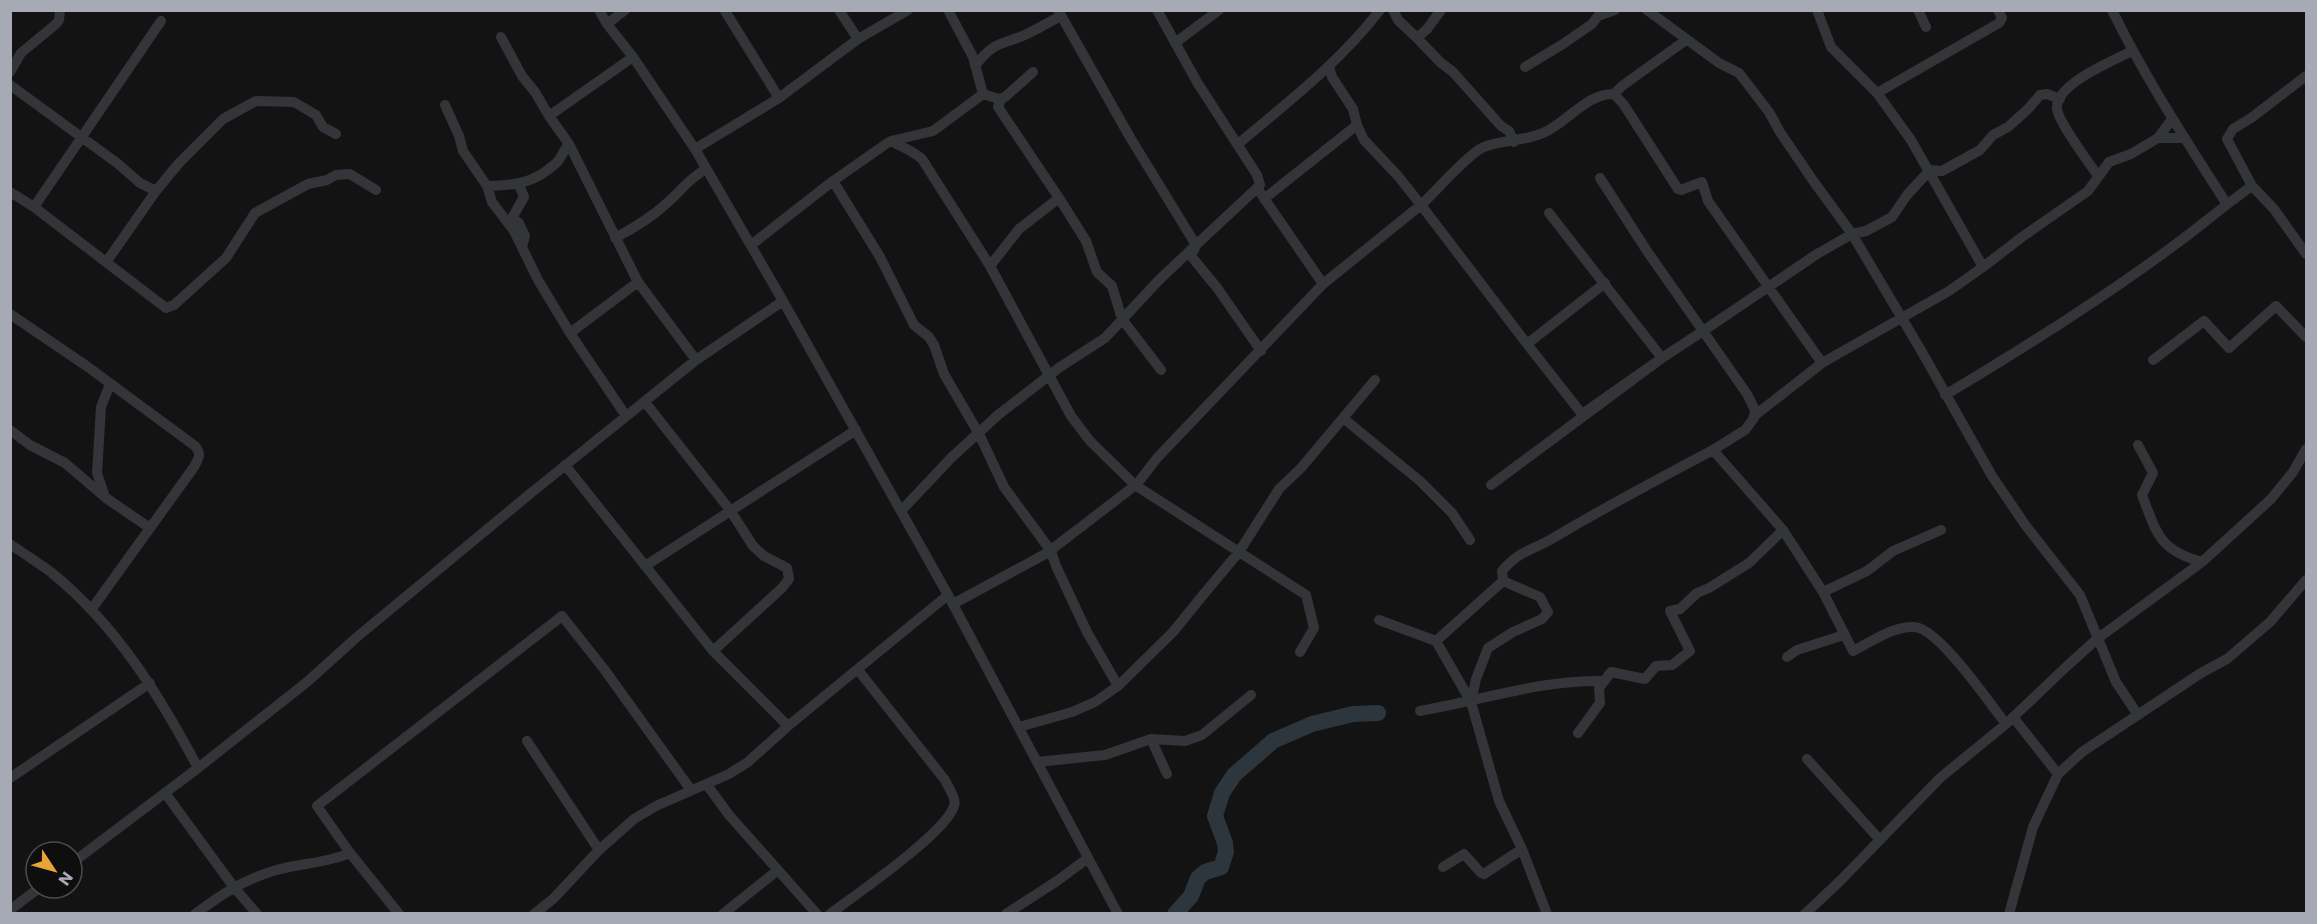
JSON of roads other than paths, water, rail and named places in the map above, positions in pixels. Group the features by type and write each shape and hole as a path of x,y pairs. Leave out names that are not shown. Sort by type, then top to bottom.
{"street":[{"path":"10,72 21,53 56,24 60,10"},
{"path":"598,10 633,57 695,149 751,245 950,600 1118,914"},
{"path":"607,24 625,10"},
{"path":"725,10 779,98"},
{"path":"839,10 858,39"},
{"path":"695,149 779,98 858,39 908,10"},
{"path":"948,10 973,57 983,94"},
{"path":"901,511 952,457 998,415 1076,356 1105,338 1159,280 1260,185 1257,175 1197,82 1157,10"},
{"path":"1175,43 1219,10"},
{"path":"1238,144 1329,66 1361,34 1380,10"},
{"path":"1393,10 1398,20 1453,72 1501,126 1509,131 1514,142"},
{"path":"1418,38 1441,10"},
{"path":"1525,67 1592,24 1596,13 1615,10"},
{"path":"1817,10 1831,48 1877,93 1911,140 1983,267"},
{"path":"1918,10 1926,27"},
{"path":"1877,93 2000,23 2002,18 1998,10"},
{"path":"2112,10 2132,51 2172,119 2226,203"},
{"path":"975,66 986,52 1002,42 1031,33 1060,13 1131,139 1196,246"},
{"path":"1654,13 1686,40 1719,63 1739,73 1769,112 1808,174 1852,234 2003,493 2080,595 2116,682 2138,715"},
{"path":"34,207 161,21"},
{"path":"501,37 522,76 535,92 568,144 638,282 696,360"},
{"path":"534,914 553,899 599,850 646,811 707,785 748,762 788,726 950,600 1051,551 1135,485 1157,458 1323,284 1421,205 1479,149 1534,138 1547,132 1601,96 1614,94 1686,40"},
{"path":"2097,176 2056,105 2060,99 2060,93 2066,88 2132,51"},
{"path":"549,116 633,57"},
{"path":"1329,66 1332,77 1353,109 1364,140 1398,176 1582,414 1817,254 1852,234 1866,231 1892,217 1907,195 1930,170"},
{"path":"1033,72 1016,89 1001,99 998,107 1086,241 1097,272 1112,286 1122,319 1161,370"},
{"path":"2307,76 2233,129 2227,139 2252,186 2274,209 2307,254"},
{"path":"10,85 117,163 140,183 156,191"},
{"path":"983,94 1001,99"},
{"path":"751,245 833,181 891,141 933,131 983,94"},
{"path":"1614,94 1624,105 1678,189 1702,182 1708,201 1822,363"},
{"path":"1930,170 1942,171 1980,150 1993,135 2008,127 2040,95 2047,94 2060,99"},
{"path":"107,261 156,191 179,163 223,119 256,101 294,102 316,115 323,127 336,134"},
{"path":"445,105 463,151 487,186 492,202 514,231 538,280 570,333 626,416"},
{"path":"1503,581 1502,571 1517,555 1537,547 1604,507 1713,450 1745,430 1754,416 1822,363 1949,291 2084,194 2109,162 2131,154 2158,138 2172,119"},
{"path":"1264,198 1357,125"},
{"path":"2158,138 2185,138"},
{"path":"891,141 922,159 990,266 1071,416 1081,430 1135,485 1306,595 1314,628 1300,652"},
{"path":"487,186 519,185 539,175 558,163 568,144"},
{"path":"615,237 644,222 669,202 689,179 706,169"},
{"path":"10,192 107,261 164,308 169,308 226,258 255,213 308,184 336,176 350,174 376,190"},
{"path":"1599,178 1754,405 1754,416"},
{"path":"833,181 880,257 914,325 934,345 944,374 979,434 1004,487 1051,551 1087,632 1118,687"},
{"path":"519,185 524,197 512,218 519,223 525,236 522,247"},
{"path":"1946,395 2073,315 2175,245 2226,203 2252,186"},
{"path":"1257,188 1323,284"},
{"path":"990,266 1019,228 1059,198"},
{"path":"1549,213 1662,358"},
{"path":"1196,246 1191,256 1261,351"},
{"path":"570,333 638,282"},
{"path":"1527,344 1605,283"},
{"path":"84,854 165,794 307,682 357,637 696,360 783,301"},
{"path":"2153,360 2204,321 2229,348 2276,306 2307,337"},
{"path":"13,318 110,384 200,452 194,466 91,610"},
{"path":"1491,485 1662,358"},
{"path":"1019,727 1072,712 1095,702 1118,687 1173,632 1239,552 1279,489 1301,468 1375,380"},
{"path":"106,498 97,473 101,407 110,384"},
{"path":"645,402 730,510 753,546 764,556 787,568 789,579 772,598 713,651"},
{"path":"1343,418 1420,481 1452,513 1470,540"},
{"path":"10,430 30,445 65,463 106,498 150,528"},
{"path":"645,566 856,430"},
{"path":"2138,445 2153,473 2142,495 2162,542 2184,557 2202,562"},
{"path":"1811,911 1940,778 2010,720 2097,639 2202,562 2271,499 2307,449"},
{"path":"1713,450 1783,530 1823,591 1853,651 1898,629 1915,627 1926,632 1959,663 2058,774"},
{"path":"565,465 713,651 788,726"},
{"path":"1578,733 1600,703 1599,688 1611,672 1645,680 1656,666 1672,664 1690,651 1670,610 1680,609 1697,593 1749,563 1783,530"},
{"path":"1823,591 1867,571 1893,551 1941,530"},
{"path":"10,544 52,573 91,610 150,683 198,768"},
{"path":"2009,914 2033,827 2058,774 2082,752 2201,673 2227,659 2270,622 2307,580"},
{"path":"1436,641 1503,581"},
{"path":"1471,702 1476,678 1488,648 1513,632 1542,619 1548,612 1540,597 1503,581"},
{"path":"399,914 350,853 317,806 561,616 604,669 691,790"},
{"path":"1379,620 1436,641 1471,702 1499,801 1522,849 1547,914"},
{"path":"1787,657 1797,650 1844,635"},
{"path":"830,914 912,852 940,826 954,806 954,800 945,780 858,670"},
{"path":"1420,711 1471,702 1503,692 1548,683 1603,681"},
{"path":"10,778 150,683"},
{"path":"1037,762 1105,755 1151,739 1185,741 1202,735 1251,695"},
{"path":"1151,739 1167,774"},
{"path":"526,741 599,850"},
{"path":"1807,759 1880,840"},
{"path":"707,785 729,815 817,914"},
{"path":"165,794 233,886 257,914"},
{"path":"1443,867 1464,854 1481,873 1487,873 1522,849"},
{"path":"195,914 233,886 273,871 337,859 350,853"},
{"path":"1006,914 1088,858"},
{"path":"723,914 778,870"},
{"path":"10,910 24,899"}],"waterway":[{"path":"1175,914 1191,896 1198,878 1205,872 1221,867 1226,852 1225,843 1215,816 1222,793 1234,775 1273,741 1312,724 1353,714 1378,713"}]}
